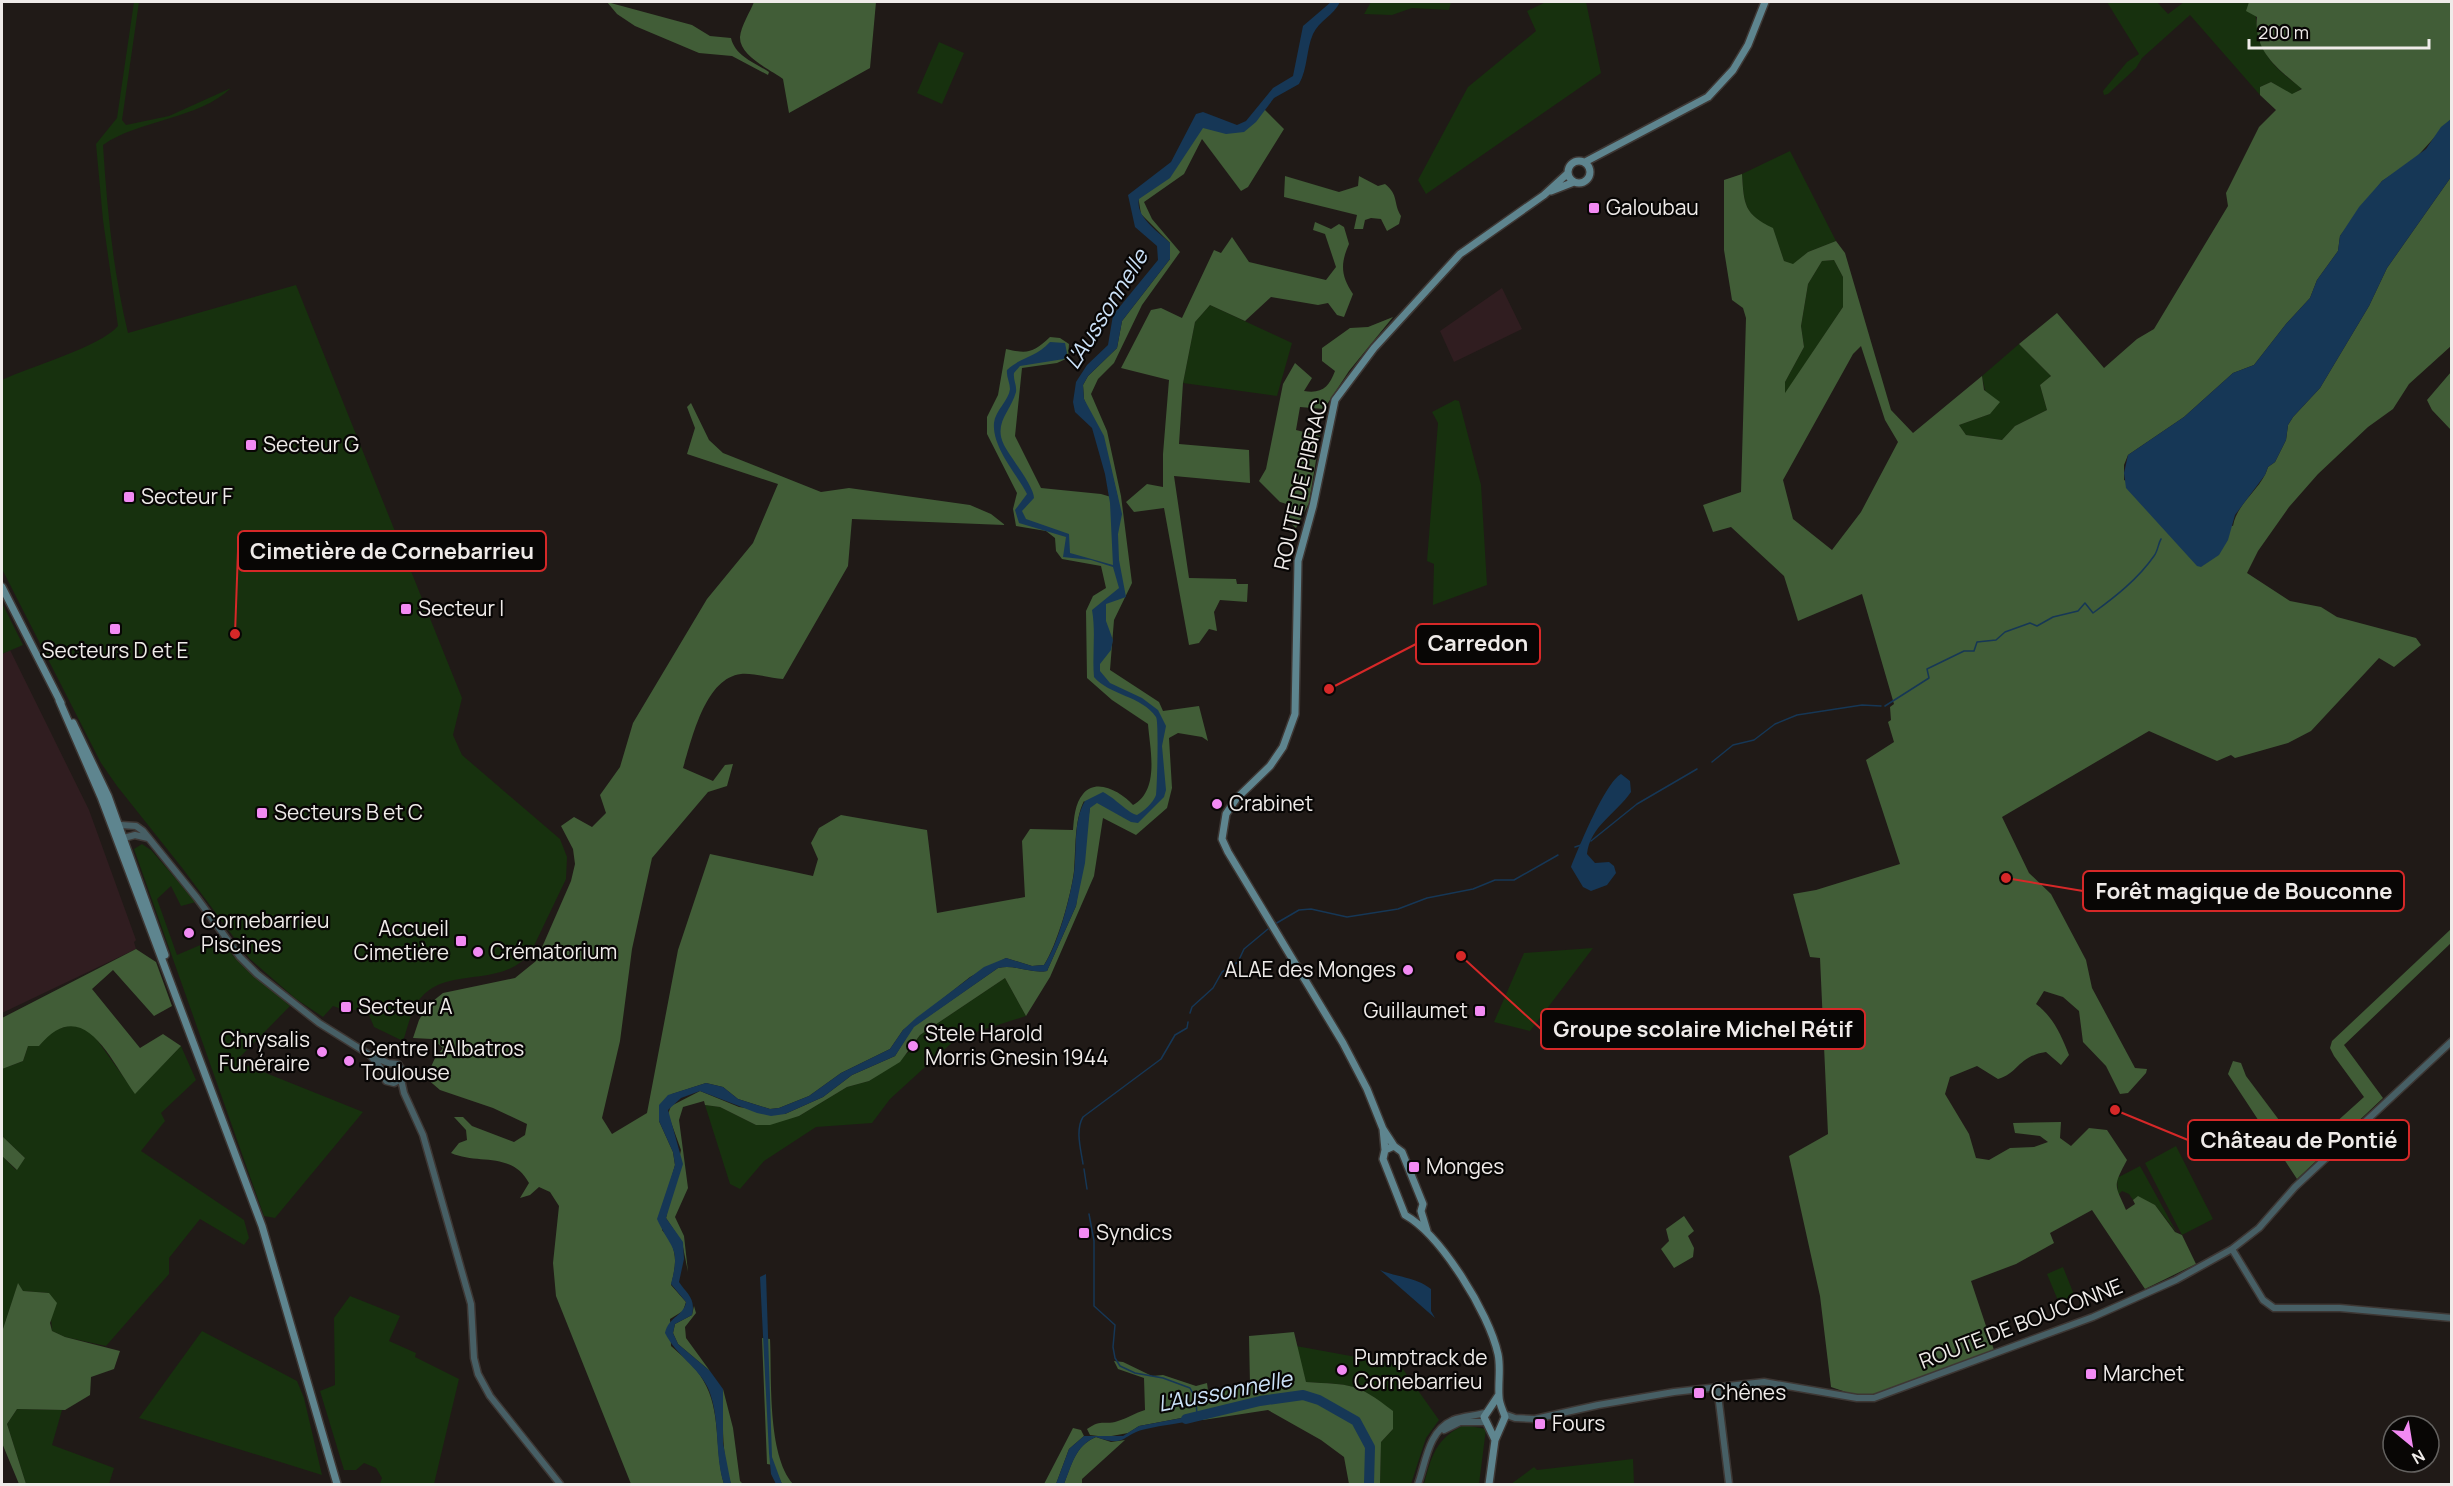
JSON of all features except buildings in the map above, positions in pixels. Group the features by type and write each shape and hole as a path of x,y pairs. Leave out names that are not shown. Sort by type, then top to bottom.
{"main road":[{"name":"ROUTE DE PIBRAC","path":"1422,1211 1423,1204 1404,1156 1383,1129 1343,1043 1271,927 1222,839 1226,814 1236,800 1264,773 1283,747 1295,714 1298,561 1313,506 1335,400 1374,348 1460,254 1544,195 1568,173 1574,162 1585,162 1699,104 1721,84 1748,45 1766,2"},
{"name":"ROUTE DE PIBRAC","path":"1544,195 1574,182 1587,180 1590,171 1619,146"},
{"path":"1585,162 1590,171"},
{"path":"1568,173 1574,182"},
{"path":"2,587 90,756 118,829 267,1242 337,1485"},
{"path":"118,829 124,838 190,1031"},
{"name":"ROUTE DE PIBRAC","path":"1383,1129 1385,1150 1383,1160 1405,1215 1412,1217"},
{"path":"1385,1150 1394,1146"},
{"path":"1427,1231 1422,1211 1412,1217 1427,1231 1469,1287 1488,1322 1499,1358 1498,1396 1502,1418 1495,1440 1489,1485"},
{"path":"1495,1440 1486,1424 1488,1410 1498,1396"},
{"path":"1488,1410 1502,1418"},
{"path":"1486,1424 1502,1418"}],"street":[{"path":"118,829 136,826 148,838 197,898 240,957 257,974 311,1017 370,1055 401,1066 404,1094 423,1135 468,1294 478,1374 490,1396 560,1485"},
{"path":"124,838 135,834 148,838"},
{"name":"ROUTE DE BOUCONNE","path":"1502,1418 1545,1418 1598,1405 1717,1386 1764,1382 1857,1398 1874,1398 2093,1317 2176,1280 2232,1249 2259,1228 2302,1180 2451,1041"},
{"path":"370,1055 382,1071 384,1079 394,1083 404,1094"},
{"path":"382,1071 388,1063"},
{"path":"394,1083 401,1079"},
{"path":"2232,1249 2263,1300 2274,1308 2340,1308 2451,1318"},
{"path":"1717,1386 1729,1485"},
{"path":"1418,1485 1432,1441 1438,1432 1450,1421 1488,1410"},
{"path":"1438,1432 1460,1422 1486,1424"}],"shaded area":[{"path":"1502,288 1522,329 1454,362 1440,331"},
{"path":"10,650 89,810 136,940 134,942 136,949 2,1013 2,654"}],"green space":[{"path":"134,2 139,2 122,120 126,125 169,116 231,88 202,106 133,130 103,145 111,240 128,333 296,285 462,698 453,735 462,755 560,839 567,857 566,879 531,952 518,964 503,971 440,984 427,992 414,1009 403,1041 374,1027 367,1010 344,1010 333,1006 323,1017 296,999 250,959 101,763 2,569 2,380 81,349 109,334 118,326 103,220 96,144 117,118"},
{"path":"607,2 692,25 710,36 731,38 741,54 769,72 768,75 732,56 699,53 635,26 617,14"},
{"path":"754,2 876,2 870,68 789,113 783,79 750,56 741,44 742,28"},
{"path":"1371,2 1451,2 1449,10 1412,8 1392,15 1364,14"},
{"path":"1546,2 1586,2 1601,73 1426,194 1418,180 1468,87 1536,31 1527,11"},
{"path":"2107,2 2157,2 2168,14 2184,2 2250,2 2264,51 2283,74 2302,88 2292,95 2271,82 2260,87 2260,95 2190,15 2142,58 2136,68 2108,94 2104,95 2103,91 2127,62 2139,54"},
{"path":"2249,2 2451,2 2451,119 2413,161 2382,181 2340,236 2338,251 2317,280 2310,298 2254,365 2233,373 2184,417 2128,455 2124,465 2124,480 2233,526 2239,510 2261,482 2268,467 2275,462 2286,440 2288,425 2320,388 2369,306 2387,268 2451,177 2451,346 2409,384 2393,409 2368,427 2318,474 2289,507 2258,551 2247,573 2290,601 2321,607 2337,617 2416,638 2421,645 2394,667 2379,658 2311,731 2288,743 2235,758 2231,755 2217,761 2149,731 2002,817 2029,873 2051,894 2086,960 2092,988 2135,1068 2147,1069 2128,1093 2120,1094 2106,1066 2083,1042 2079,1011 2063,997 2044,991 2036,1004 2052,1021 2069,1055 2061,1065 2046,1052 2037,1054 1998,1079 1977,1066 1950,1077 1945,1094 1969,1134 1976,1158 1989,1160 2010,1148 2034,1147 2048,1142 2040,1136 2015,1133 2013,1123 2061,1122 2060,1138 2071,1146 2089,1128 2107,1130 2127,1160 2117,1181 2119,1195 2126,1210 2135,1204 2133,1200 2138,1196 2155,1205 2175,1232 2182,1235 2196,1264 2145,1289 2092,1210 2050,1233 2054,1243 2016,1264 1971,1281 1994,1350 1890,1390 1862,1395 1850,1393 1831,1387 1820,1296 1789,1156 1828,1134 1820,958 1810,957 1793,894 1816,890 1900,864 1866,760 1894,742 1888,722 1891,720 1890,707 1894,704 1862,594 1798,621 1784,576 1731,527 1713,532 1703,505 1741,492 1746,318 1743,308 1732,300 1724,250 1724,180 1742,174 1747,207 1756,218 1773,228 1784,261 1793,264 1808,252 1836,241 1845,253 1891,410 1913,433 1982,376 1984,390 2000,402 1990,414 1959,425 1966,435 2002,440 2015,426 2047,410 2040,385 2051,376 2019,344 2057,313 2104,368 2137,339 2154,329 2228,206 2226,193 2259,127 2276,110 2260,95 2260,87 2271,82 2292,94 2302,89 2269,58 2259,40 2257,17 2246,11","holes":["1834,260 1843,277 1843,307 1785,393 1785,382 1804,347 1801,326 1808,284 1822,261","1861,346 1885,420 1898,442 1861,512 1832,550 1793,519 1783,480 1853,354"]},
{"path":"939,42 964,53 942,104 917,93"},
{"path":"1264,109 1284,129 1248,187 1241,191 1202,139 1184,174 1144,202 1152,219 1180,252 1142,305 1114,363 1098,379 1091,394 1107,431 1121,496 1132,583 1114,620 1110,670 1159,702 1163,711 1199,706 1208,741 1202,737 1178,733 1169,738 1172,788 1167,808 1136,835 1103,818 1094,876 1050,977 1026,1016 1005,978 920,1035 900,1062 869,1081 847,1087 799,1116 770,1125 756,1125 720,1107 705,1105 704,1101 683,1107 679,1120 688,1188 675,1217 684,1236 688,1272 682,1242 666,1218 681,1150 668,1114 671,1106 700,1091 739,1107 785,1114 823,1097 852,1075 895,1056 913,1027 998,968 1047,971 1076,906 1090,807 1084,801 1077,826 1070,893 1063,920 1044,965 1032,966 1006,958 970,977 903,1030 890,1049 841,1073 809,1096 779,1108 770,1109 738,1099 723,1087 706,1083 672,1094 659,1121 673,1152 675,1165 666,1197 662,1230 671,1243 675,1256 671,1285 686,1302 683,1311 670,1319 671,1346 697,1371 709,1392 713,1405 724,1484 631,1484 556,1296 553,1263 559,1206 550,1192 539,1187 530,1195 520,1198 529,1183 513,1166 494,1160 451,1153 459,1143 467,1140 466,1130 454,1117 463,1117 472,1126 514,1142 525,1135 527,1124 493,1108 440,1090 426,1078 435,1058 443,1048 432,1039 413,1038 419,1020 428,1005 443,993 515,978 536,961 571,881 575,864 573,849 561,826 574,817 592,827 606,813 600,795 620,767 633,723 707,599 753,543 778,484 687,454 695,428 687,407 691,403 709,440 723,453 821,492 849,488 970,505 991,514 1005,525 852,519 848,566 783,679 741,674 729,678 718,686 709,698 696,727 683,768 713,781 725,765 733,764 727,786 708,792 652,858 632,949 620,1041 602,1118 612,1134 647,1113 678,950 710,854 813,876 818,859 811,843 819,828 841,815 927,830 937,913 1025,897 1022,841 1030,829 1073,830 1078,802 1083,794 1095,787 1116,792 1133,805 1147,790 1151,769 1148,724 1112,700 1087,678 1086,611 1093,596 1106,588 1101,566 1062,559 1056,551 1055,538 1046,531 1016,526 1013,509 1017,493 987,434 987,417 998,395 1006,349 1030,351 1050,337 1060,338 1069,344 1068,358 1057,363 1022,368 1015,436 1041,488 1101,494 1118,499 1110,465 1084,399 1083,385 1088,376 1117,348 1122,321 1170,259 1170,243 1141,214 1138,196 1170,172 1199,127 1208,122 1236,129"},
{"path":"1790,151 1836,241 1808,252 1793,265 1784,261 1773,229 1763,224 1747,207 1742,174"},
{"path":"1285,176 1339,192 1358,186 1359,176 1378,186 1385,184 1394,196 1401,216 1399,224 1387,231 1381,219 1371,218 1365,220 1363,229 1354,229 1357,215 1284,197"},
{"path":"1315,222 1331,229 1339,224 1344,227 1349,244 1343,270 1353,294 1344,317 1337,315 1328,303 1318,305 1271,297 1245,321 1210,305 1195,322 1183,383 1179,444 1249,450 1250,483 1174,476 1189,578 1236,579 1237,584 1248,584 1247,602 1220,600 1214,612 1217,631 1209,629 1199,643 1189,645 1164,508 1134,512 1126,502 1147,484 1163,487 1163,454 1169,380 1121,368 1151,310 1161,308 1182,318 1214,250 1221,253 1232,237 1249,262 1326,280 1336,267 1325,234 1313,230"},
{"path":"1834,260 1843,277 1843,307 1785,394 1785,382 1804,347 1801,326 1808,284 1822,261"},
{"path":"1210,305 1292,343 1277,396 1183,383 1195,322"},
{"path":"1393,317 1349,371 1324,409 1300,407 1296,430 1320,436 1309,503 1296,528 1287,520 1290,505 1280,502 1259,481 1266,469 1283,384 1295,363 1312,378 1304,391 1324,388 1335,371 1322,361 1322,348 1350,328 1368,327"},
{"path":"2019,344 2051,376 2040,385 2047,410 2015,426 2002,440 1966,435 1959,425 1990,414 1982,376"},
{"path":"2451,372 2451,430 2432,410 2427,400"},
{"path":"1455,400 1459,401 1481,485 1487,585 1433,605 1434,564 1427,561 1438,423 1432,412"},
{"path":"2,603 23,645 2,654"},
{"path":"142,844 151,850 196,902 181,906 171,886 157,899 177,955 219,937 234,957 290,1006 236,1061 363,1112 275,1218 264,1216 134,849"},
{"path":"2451,929 2451,943 2344,1045 2383,1098 2297,1179 2228,1074 2233,1061 2241,1063 2246,1076 2303,1152 2364,1097 2334,1056 2330,1048 2332,1041"},
{"path":"1593,948 1530,1031 1494,1022 1524,953"},
{"path":"136,949 156,962 172,1006 154,1016 113,970 92,989 140,1048 163,1034 181,1046 135,1094 105,1049 94,1037 82,1029 69,1026 55,1031 39,1046 28,1046 23,1061 2,1069 2,1018"},
{"path":"1005,978 1026,1016 957,1038 890,1099 872,1123 816,1127 764,1161 740,1189 730,1184 705,1105 720,1107 756,1125 799,1116 847,1087 869,1081 909,1052 920,1035"},
{"path":"71,1025 90,1030 135,1093 181,1046 196,1080 161,1113 165,1121 141,1151 244,1220 249,1238 244,1245 200,1219 169,1258 169,1274 106,1346 65,1337 52,1331 49,1293 23,1291 18,1284 2,1332 2,1156 16,1170 25,1158 2,1136 2,1069 23,1061 28,1046 39,1046 51,1031"},
{"path":"2,1136 25,1158 17,1170 2,1156"},
{"path":"2176,1146 2213,1219 2182,1235 2145,1163"},
{"path":"2140,1166 2177,1233 2155,1205 2138,1197 2133,1200 2129,1194 2122,1191 2118,1195 2117,1178"},
{"path":"1684,1216 1694,1231 1688,1236 1694,1248 1693,1257 1674,1268 1661,1249 1669,1241 1666,1229"},
{"path":"2063,1267 2075,1297 2059,1303 2047,1274"},
{"path":"18,1283 23,1291 49,1293 57,1303 50,1323 52,1331 65,1337 120,1351 114,1369 91,1377 90,1395 65,1410 17,1409 7,1424 26,1484 19,1484 2,1443 2,1332"},
{"path":"350,1296 400,1316 389,1341 416,1353 415,1357 459,1379 434,1484 380,1484 382,1478 376,1468 364,1463 356,1470 344,1470 320,1391 335,1385 334,1318"},
{"path":"694,1306 696,1313 685,1327 686,1338 710,1371 678,1344 673,1333 675,1324 692,1315"},
{"path":"202,1331 297,1381 304,1398 322,1475 139,1418"},
{"path":"1294,1332 1306,1382 1344,1385 1361,1390 1393,1411 1393,1429 1381,1442 1380,1484 1349,1484 1344,1457 1321,1440 1268,1410 1203,1420 1198,1420 1197,1415 1139,1426 1128,1433 1106,1437 1090,1435 1087,1429 1100,1423 1118,1421 1145,1410 1144,1378 1118,1369 1114,1361 1123,1362 1152,1376 1163,1375 1196,1386 1207,1383 1208,1390 1250,1385 1249,1336"},
{"path":"762,1338 770,1339 772,1415 775,1435 785,1471 793,1484 782,1484 773,1465 767,1464"},
{"path":"1296,1346 1400,1365 1439,1420 1426,1438 1411,1484 1380,1484 1381,1442 1393,1429 1392,1411 1361,1390 1343,1385 1306,1382"},
{"path":"723,1389 733,1428 740,1481 743,1484 731,1484 728,1472 723,1437"},
{"path":"17,1409 62,1410 52,1445 114,1468 109,1484 26,1484 7,1424"},
{"path":"1464,1425 1486,1429 1479,1484 1424,1484 1436,1449 1447,1436"},
{"path":"1073,1428 1081,1430 1084,1436 1069,1449 1056,1484 1044,1484"},
{"path":"1096,1437 1111,1442 1125,1440 1082,1479 1082,1484 1064,1484 1072,1463 1083,1445"},
{"path":"1633,1459 1634,1484 1511,1484 1534,1467 1537,1470"}],"water":[{"path":"1331,2 1340,2 1313,34 1299,84 1274,98 1256,122 1244,132 1226,134 1203,128 1170,178 1139,199 1144,218 1170,243 1170,259 1122,321 1117,348 1088,376 1083,385 1084,399 1104,436 1122,514 1118,534 1119,560 1126,597 1106,604 1106,621 1113,640 1111,650 1100,664 1100,671 1110,683 1142,698 1158,710 1166,726 1162,746 1166,790 1164,797 1138,823 1131,822 1097,803 1090,808 1085,863 1076,906 1047,971 998,968 914,1027 895,1056 852,1075 823,1097 785,1114 771,1116 757,1113 700,1091 681,1098 668,1110 683,1164 666,1218 683,1242 684,1259 679,1282 693,1304 692,1315 675,1324 673,1333 678,1344 710,1371 723,1389 723,1443 731,1484 724,1484 719,1461 715,1411 708,1388 665,1333 670,1323 685,1307 686,1302 671,1284 675,1255 657,1219 675,1165 673,1152 659,1121 659,1105 668,1095 706,1083 723,1087 738,1099 770,1109 779,1108 809,1096 841,1073 890,1049 903,1030 916,1018 984,967 1006,958 1032,966 1044,965 1059,934 1066,908 1074,873 1077,827 1085,801 1103,792 1137,815 1155,798 1158,755 1156,717 1143,704 1108,688 1094,677 1092,610 1119,588 1113,567 1091,560 1063,557 1066,537 1019,523 1015,510 1027,494 1001,451 994,432 994,423 1009,393 1007,370 1050,342 1065,343 1067,353 1064,359 1020,366 1014,373 1016,392 1004,417 1001,437 1033,493 1034,498 1022,511 1026,519 1069,534 1070,553 1113,565 1110,503 1105,474 1092,428 1075,412 1073,402 1076,382 1087,365 1108,345 1113,315 1158,260 1157,246 1135,227 1128,195 1171,162 1196,114 1203,112 1237,125 1246,121 1273,88 1293,76 1303,26"},
{"path":"2451,119 2451,177 2387,268 2369,306 2320,388 2288,425 2286,440 2275,462 2268,467 2265,475 2235,515 2228,540 2219,555 2201,567 2197,566 2126,488 2124,473 2128,455 2184,417 2233,373 2254,365 2310,298 2317,280 2338,251 2340,236 2359,207 2382,181 2426,149 2441,127"},
{"path":"1621,774 1630,781 1631,792 1593,835 1587,854 1595,863 1609,862 1614,866 1616,873 1607,885 1591,891 1583,887 1571,867 1600,802"},
{"path":"1380,1270 1412,1279 1431,1289 1431,1311 1435,1318"},
{"path":"766,1274 772,1457 782,1484 776,1484 771,1474 769,1453 760,1277"},
{"path":"1198,1415 1198,1420 1138,1431 1119,1441 1096,1437 1083,1445 1072,1463 1064,1484 1056,1484 1069,1449 1084,1436 1123,1436 1139,1426"}],"waterway":[{"path":"1885,706 1929,678 1927,669 1964,651 1974,651 1977,642 1996,640 2005,632 2030,623 2037,626 2053,617 2078,611 2085,603 2093,613 2141,572 2155,554 2161,539"},
{"path":"1712,762 1733,745 1754,740 1775,724 1797,715 1862,705 1881,706"},
{"path":"1591,841 1637,804 1697,769"},
{"path":"1575,847 1581,845"},
{"path":"1275,924 1299,910 1311,909 1347,917 1398,909 1427,898 1473,889 1495,880 1514,880 1558,855"},
{"path":"1190,1013 1192,1007 1213,988 1222,972 1238,962 1244,949 1268,929"},
{"path":"1083,1164 1079,1134 1083,1117 1161,1059 1175,1035 1187,1028 1188,1022"},
{"path":"1084,1169 1087,1189"},
{"path":"1089,1214 1094,1241 1094,1306 1115,1325 1113,1347 1115,1358 1120,1366 1135,1373 1163,1378 1190,1388 1196,1399 1197,1416"},
{"name":"L'Aussonnelle","path":"1186,1419 1260,1401 1303,1395 1319,1400 1356,1421 1370,1447 1369,1484"}],"place":[{"name":"Galoubau","path":"1594,208"},
{"name":"Secteur G","path":"251,445"},
{"name":"Secteur F","path":"129,497"},
{"name":"Secteur I","path":"406,609"},
{"name":"Secteurs D et E","path":"115,629"},
{"name":"Cimetière de Cornebarrieu","path":"235,634"},
{"name":"Carredon","path":"1329,689"},
{"name":"Crabinet","path":"1217,804"},
{"name":"Secteurs B et C","path":"262,813"},
{"name":"Forêt magique de Bouconne","path":"2006,878"},
{"name":"Cornebarrieu Piscines","path":"189,933"},
{"name":"Accueil Cimetière","path":"461,941"},
{"name":"Crématorium","path":"478,952"},
{"name":"Groupe scolaire Michel Rétif","path":"1461,956"},
{"name":"ALAE des Monges","path":"1408,970"},
{"name":"Secteur A","path":"346,1007"},
{"name":"Guillaumet","path":"1480,1011"},
{"name":"Stele Harold Morris Gnesin 1944","path":"913,1046"},
{"name":"Chrysalis Funéraire","path":"322,1052"},
{"name":"Centre L'Albatros Toulouse","path":"349,1061"},
{"name":"Château de Pontié","path":"2115,1110"},
{"name":"Monges","path":"1414,1167"},
{"name":"Syndics","path":"1084,1233"},
{"name":"Pumptrack de Cornebarrieu","path":"1342,1370"},
{"name":"Marchet","path":"2091,1374"},
{"name":"Chênes","path":"1699,1393"},
{"name":"Fours","path":"1540,1424"}]}
